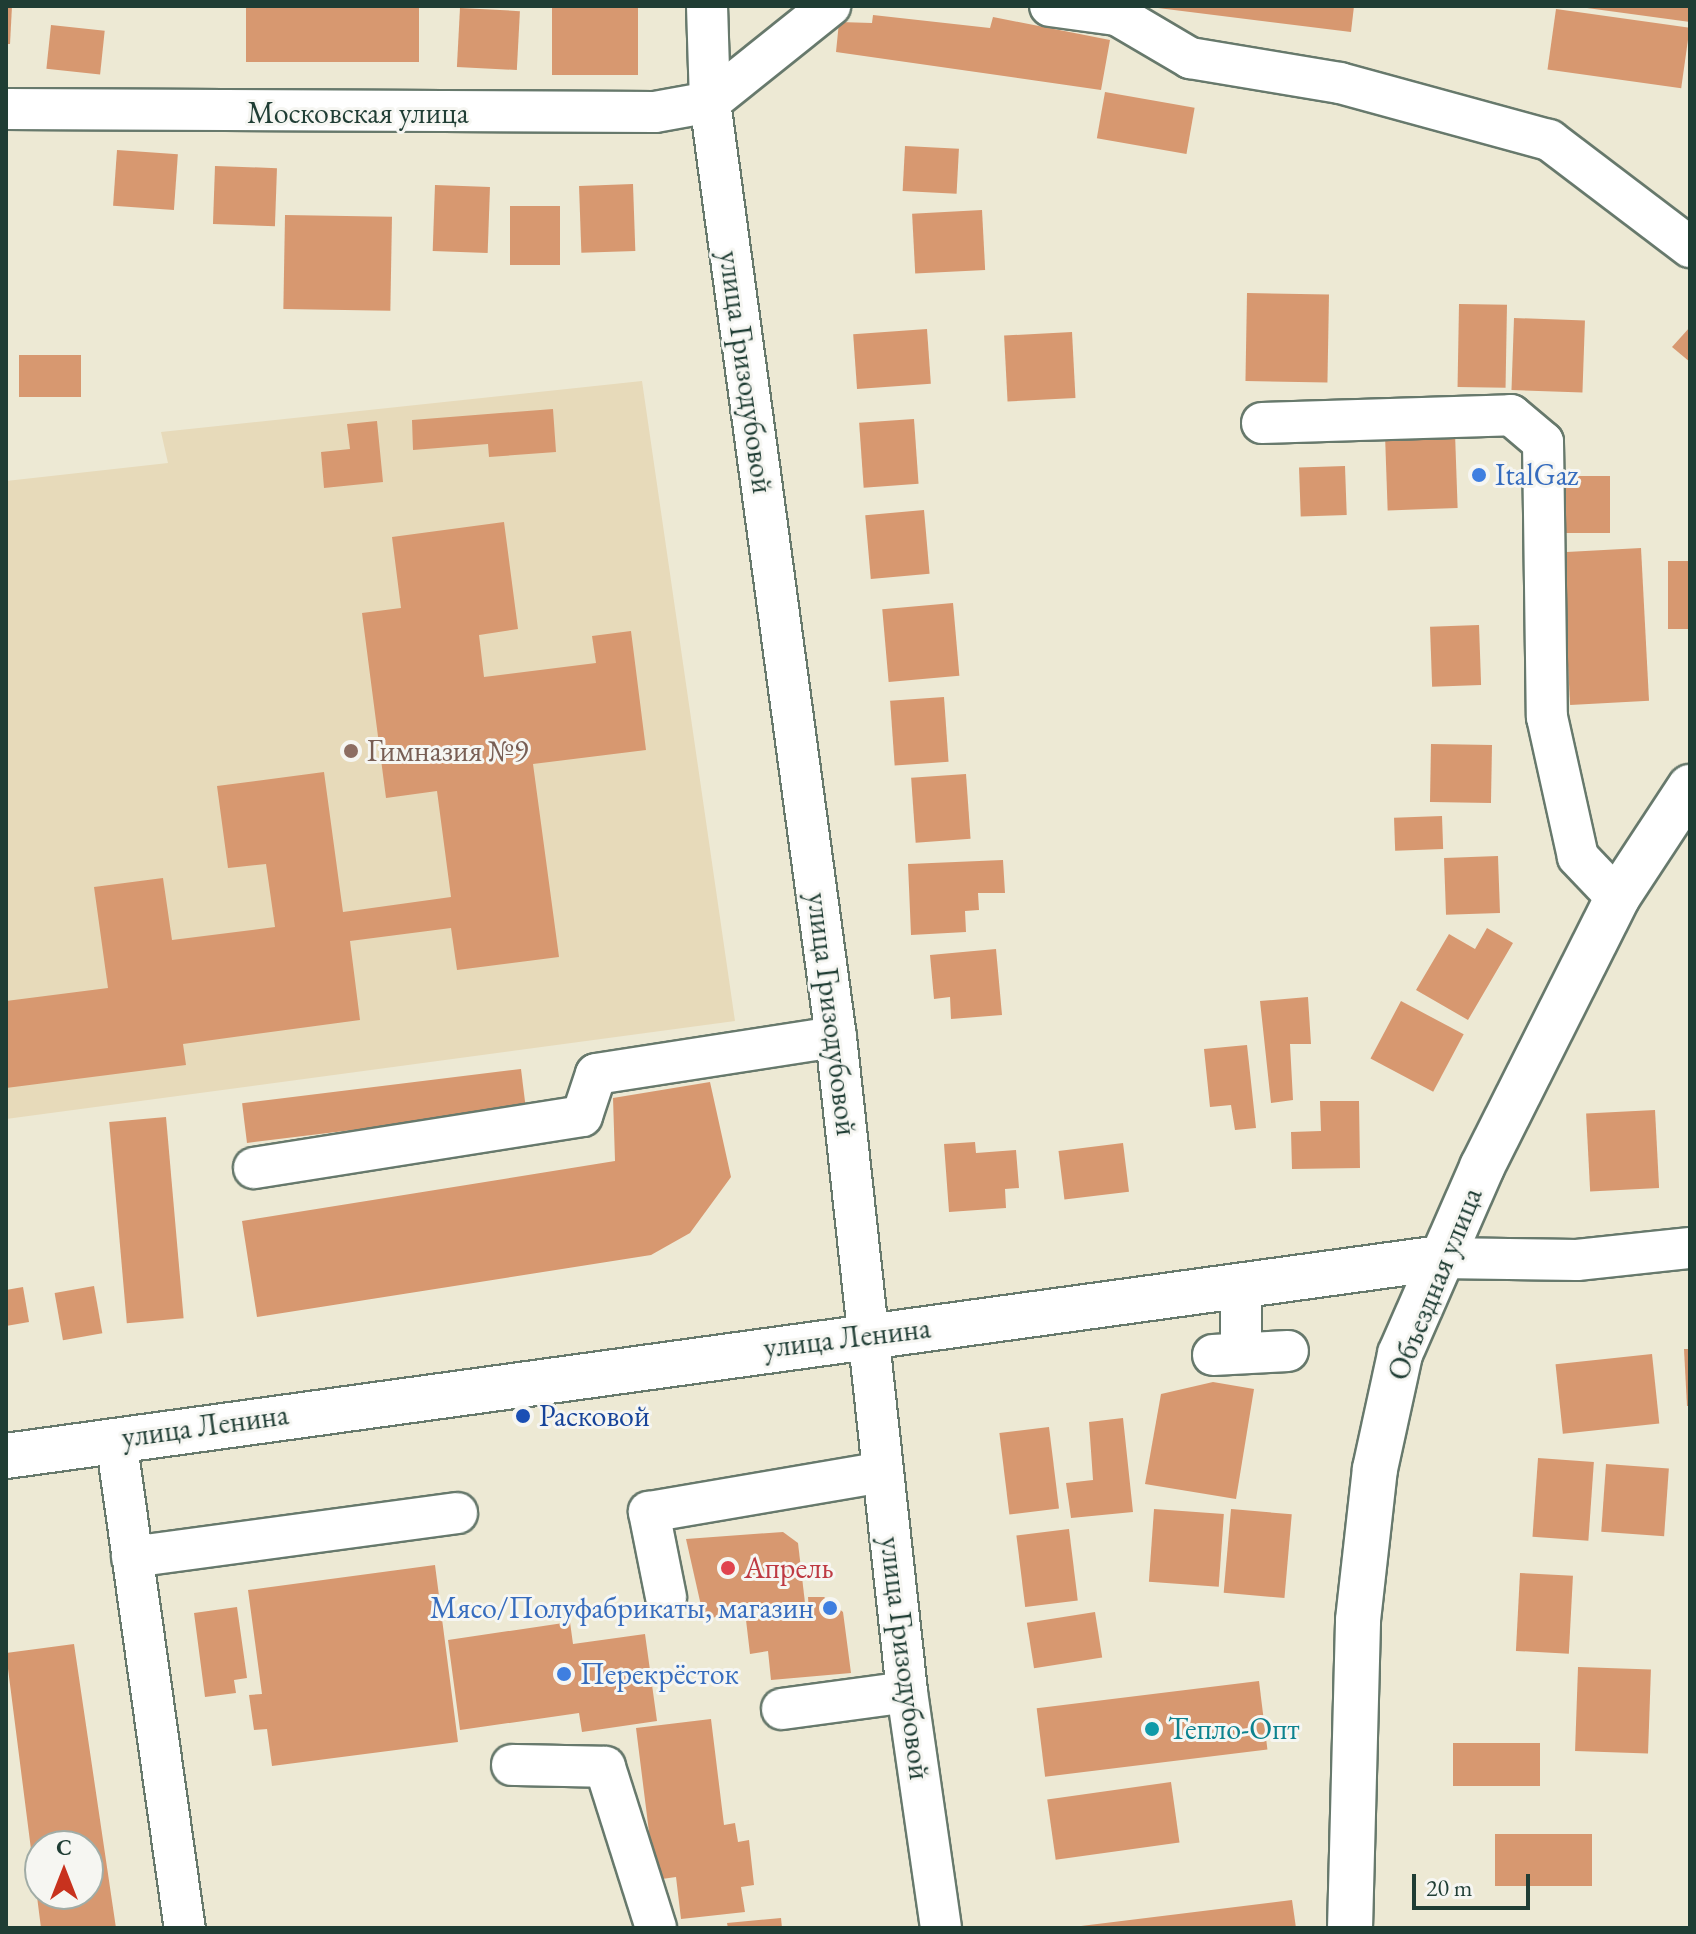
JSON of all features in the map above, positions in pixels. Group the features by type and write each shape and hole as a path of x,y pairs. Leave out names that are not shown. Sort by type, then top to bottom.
{"main road":[{"name":"Объездная улица","path":"1350,1928 1358,1620 1375,1469 1400,1354 1440,1258 1617,898 1690,787"},
{"name":"улица Ленина","path":"6,1456 1440,1258"}],"street":[{"name":"улица Гризодубовой","path":"707,6 710,102 836,1037 907,1692 941,1928"},
{"path":"710,102 830,6"},
{"path":"1050,6 1117,15 1190,58 1340,83 1549,140 1690,247"},
{"name":"Московская улица","path":"6,109 605,113 710,102"},
{"path":"1262,423 1511,415 1543,442 1547,717 1578,857 1617,898"},
{"path":"254,1168 582,1116 596,1074 836,1037"},
{"name":"улица Ленина","path":"1440,1258 1577,1260 1690,1248"},
{"path":"1241,1284 1227,1354 1288,1351"},
{"path":"116,1439 185,1928"},
{"path":"666,1597 649,1512 882,1472"},
{"path":"132,1557 457,1513"},
{"path":"782,1709 907,1692"},
{"path":"512,1765 605,1767 656,1928"}],"shaded area":[{"name":"Гимназия №9","path":"642,381 735,1021 6,1119 6,481 168,463 161,432"}],"building":[{"path":"6,6 12,6 10,44 6,44"},
{"path":"246,6 419,6 419,62 246,62"},
{"path":"552,6 638,6 638,75 552,75"},
{"path":"1142,6 1354,6 1351,32"},
{"path":"1690,6 1690,22 1587,8"},
{"path":"460,8 520,11 517,70 457,67"},
{"path":"1556,9 1690,28 1681,88 1548,69"},
{"path":"873,15 990,28 993,17 1110,40 1101,90 836,52 839,22 872,23"},
{"path":"51,25 105,31 100,74 46,69"},
{"path":"1105,92 1195,108 1186,154 1097,138"},
{"path":"905,146 959,149 957,194 903,191"},
{"path":"117,150 178,154 174,210 113,206"},
{"path":"215,166 277,168 275,226 213,224"},
{"path":"633,184 635,251 581,253 579,186"},
{"path":"435,185 490,187 488,253 433,251"},
{"path":"510,206 560,206 560,265 510,265"},
{"path":"982,210 985,270 915,274 912,214"},
{"path":"285,215 392,217 390,311 283,309"},
{"path":"1247,293 1329,294 1327,382 1245,381"},
{"path":"1459,304 1507,305 1506,388 1458,387"},
{"path":"1514,318 1585,320 1582,392 1511,390"},
{"path":"1690,327 1690,362 1672,347"},
{"path":"927,329 931,384 857,389 853,334"},
{"path":"1072,332 1075,398 1008,401 1004,336"},
{"path":"19,355 81,355 81,397 19,397"},
{"path":"553,409 556,452 489,457 488,444 413,450 412,420"},
{"path":"914,419 919,484 864,488 859,423"},
{"path":"377,421 383,482 324,488 321,452 350,449 347,424"},
{"path":"1455,433 1458,508 1388,510 1385,435"},
{"path":"1345,466 1347,515 1301,517 1299,468"},
{"path":"1562,476 1610,476 1610,533 1562,533"},
{"path":"924,510 930,574 871,579 865,515"},
{"path":"504,522 518,629 479,635 484,677 596,663 592,636 631,631 646,750 533,764 559,957 457,970 451,928 350,941 360,1020 183,1044 186,1065 6,1088 6,1001 108,988 94,887 163,878 172,940 275,927 266,864 228,868 217,786 324,772 343,912 451,897 437,791 386,798 362,613 401,608 392,537"},
{"path":"1641,548 1649,701 1570,705 1562,552"},
{"path":"1668,561 1690,561 1690,629 1668,629"},
{"path":"953,603 959,676 889,682 882,609"},
{"path":"1479,625 1481,685 1432,687 1430,627"},
{"path":"944,697 949,762 895,766 890,701"},
{"path":"1431,744 1492,745 1491,803 1430,802"},
{"path":"966,774 971,839 916,843 911,778"},
{"path":"1442,816 1443,849 1395,851 1394,818"},
{"path":"1498,856 1500,913 1446,915 1444,858"},
{"path":"1003,860 1005,893 978,893 979,910 965,911 966,932 911,935 908,864"},
{"path":"1487,928 1513,943 1468,1020 1416,990 1449,934 1475,949"},
{"path":"996,949 1002,1015 951,1019 950,997 934,999 930,955"},
{"path":"1308,997 1311,1044 1290,1044 1293,1100 1271,1103 1260,1001"},
{"path":"1401,1001 1464,1034 1433,1092 1370,1058"},
{"path":"1247,1045 1256,1128 1235,1130 1231,1105 1210,1107 1204,1049"},
{"path":"521,1069 526,1109 247,1143 242,1103"},
{"path":"710,1082 731,1177 690,1233 651,1255 257,1317 242,1221 615,1161 613,1098"},
{"path":"1320,1101 1359,1101 1360,1168 1292,1169 1291,1132 1321,1131"},
{"path":"1655,1110 1659,1188 1590,1192 1586,1114"},
{"path":"166,1117 184,1318 127,1323 109,1122"},
{"path":"975,1142 976,1153 1016,1150 1019,1188 1005,1189 1006,1208 949,1212 944,1144"},
{"path":"1123,1143 1129,1192 1064,1200 1058,1151"},
{"path":"94,1286 102,1333 63,1340 55,1293"},
{"path":"23,1287 29,1322 6,1326 6,1290"},
{"path":"1684,1349 1690,1349 1690,1406 1687,1406"},
{"path":"1652,1354 1659,1424 1563,1434 1556,1364"},
{"path":"1213,1382 1254,1389 1236,1499 1145,1484 1161,1394"},
{"path":"1123,1418 1133,1512 1071,1518 1066,1483 1093,1480 1089,1422"},
{"path":"1049,1427 1059,1508 1009,1514 999,1433"},
{"path":"1538,1458 1594,1462 1588,1541 1532,1537"},
{"path":"1606,1464 1669,1468 1664,1536 1601,1532"},
{"path":"1154,1509 1224,1514 1219,1587 1149,1582"},
{"path":"1231,1509 1292,1514 1284,1598 1224,1593"},
{"path":"1069,1529 1078,1600 1025,1607 1016,1535"},
{"path":"783,1532 798,1543 805,1603 704,1619 686,1539"},
{"path":"435,1565 458,1742 272,1766 267,1729 254,1730 249,1695 262,1694 248,1590"},
{"path":"1520,1573 1573,1576 1569,1654 1516,1651"},
{"path":"808,1597 824,1597 843,1612 851,1673 771,1680 768,1651 750,1654 746,1620 809,1611"},
{"path":"237,1607 247,1678 234,1680 236,1693 205,1697 194,1613"},
{"path":"1095,1612 1102,1657 1034,1668 1027,1623"},
{"path":"570,1622 573,1644 645,1634 657,1721 582,1732 579,1713 460,1730 448,1640"},
{"path":"74,1644 102,1830 29,1830 6,1653"},
{"path":"1578,1667 1651,1670 1648,1753 1575,1751"},
{"name":"Тепло-Опт","path":"1259,1681 1267,1749 1045,1777 1037,1708"},
{"path":"711,1719 724,1825 735,1823 738,1842 749,1840 754,1885 741,1887 745,1912 681,1919 676,1877 655,1880 636,1728"},
{"path":"1453,1743 1540,1743 1540,1786 1453,1786"},
{"path":"1171,1782 1179,1842 1056,1860 1047,1799"},
{"path":"1495,1834 1592,1834 1592,1886 1495,1886"},
{"path":"104,1847 116,1928 41,1928 39,1910 104,1910"},
{"path":"1292,1900 1296,1928 1081,1928 1081,1926"},
{"path":"781,1918 782,1928 728,1928 727,1923"}],"place":[{"name":"ItalGaz","path":"1479,475"},
{"name":"Гимназия №9","path":"351,751"},
{"name":"Расковой","path":"523,1416"},
{"name":"Апрель","path":"728,1568"},
{"name":"Мясо/Полуфабрикаты, магазин","path":"830,1608"},
{"name":"Перекрёсток","path":"564,1674"},
{"name":"Тепло-Опт","path":"1152,1729"}]}
